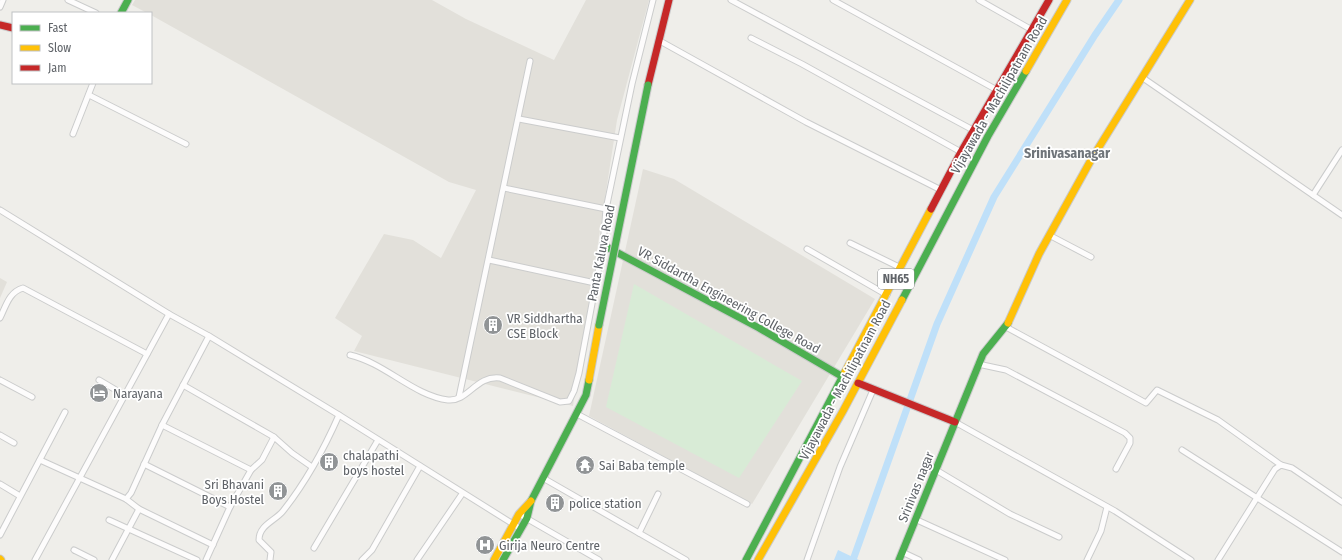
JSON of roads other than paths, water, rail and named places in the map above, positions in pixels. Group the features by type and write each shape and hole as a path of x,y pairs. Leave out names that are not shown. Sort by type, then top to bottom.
{"main road":[{"path":"122,12 128,0"},
{"name":"Panta Kaluva Road","path":"494,560 518,514 531,500 586,395 648,85 669,0"},
{"name":"Vijayawada - Machilipatnam Road","path":"746,560 902,268 961,152 1049,0"},
{"name":"Vijayawada - Machilipatnam Road","path":"758,560 858,383 988,136 1067,0"},
{"name":"Srinivas nagar","path":"899,560 917,520 978,364 985,350 1006,327 1039,254 1091,160 1190,0"},
{"path":"0,25 12,28"},
{"name":"VR Siddartha Engineering College Road","path":"603,246 652,270 746,321 843,377"},
{"path":"858,383 872,390 938,414 955,422"},
{"name":"Panta Kaluva Road","path":"503,560 527,518 531,500"}],"street":[{"path":"0,8 3,0"},
{"path":"68,0 94,12"},
{"path":"350,356 367,360 430,395 450,400 459,397 483,380 492,377 500,378 560,402 569,401 579,373 603,246 606,209 620,138 653,0"},
{"path":"730,0 739,2 973,130"},
{"path":"833,0 997,90"},
{"path":"979,0 1032,30"},
{"path":"751,38 802,64 961,152"},
{"path":"660,41 806,122 942,190"},
{"path":"459,397 519,120 530,61"},
{"path":"1143,78 1342,215"},
{"path":"73,134 93,84"},
{"path":"88,95 186,144"},
{"path":"519,120 620,138"},
{"path":"1312,195 1342,150"},
{"path":"504,188 606,209"},
{"path":"0,210 339,416 462,494 521,529"},
{"path":"1049,235 1091,257"},
{"path":"850,243 902,268"},
{"path":"807,249 887,295"},
{"path":"489,260 595,283"},
{"path":"0,318 12,294 16,290 23,288 147,354"},
{"path":"35,560 79,478 126,396 169,314"},
{"path":"1006,327 1146,403 1157,390 1199,409 1236,432 1280,465 1292,468 1342,502"},
{"path":"126,499 131,493 162,425 208,336"},
{"path":"978,364 1006,370 1125,433 1130,438 1130,443 1116,470"},
{"path":"0,380 32,397"},
{"path":"99,380 126,396"},
{"path":"183,385 274,437 292,453 312,466"},
{"path":"807,560 840,467 872,390"},
{"path":"0,535 66,412"},
{"path":"577,414 747,504"},
{"path":"270,560 270,552 259,540 260,533 263,527 278,518 286,507 328,441 339,416"},
{"path":"955,422 1108,506 1191,560"},
{"path":"162,425 251,470"},
{"path":"0,435 14,443"},
{"path":"206,560 230,507 251,470 262,460 274,437"},
{"path":"314,548 378,440"},
{"path":"1182,450 1342,552"},
{"path":"40,460 126,499 139,509 213,545"},
{"path":"144,464 230,507"},
{"path":"1218,560 1275,468 1280,465"},
{"path":"362,560 372,550 420,466"},
{"path":"936,470 1010,514 1059,537"},
{"path":"543,478 686,560"},
{"path":"0,484 20,496"},
{"path":"417,560 462,494"},
{"path":"639,533 658,494"},
{"path":"1087,560 1102,526 1108,506"},
{"path":"112,560 139,509"},
{"path":"518,514 599,560"},
{"path":"110,520 197,560"},
{"path":"917,520 1005,560"},
{"path":"74,550 94,560"},
{"path":"902,552 919,560"}],"water":[{"path":"838,550 859,560 834,560"}],"waterway":[{"path":"853,560 937,324 994,197 1095,35 1119,0"}],"place":[{"name":"VR Siddhartha CSE Block","path":"493,325"},
{"name":"Narayana","path":"99,393"},
{"name":"chalapathi boys hostel","path":"329,462"},
{"name":"Sai Baba temple","path":"585,465"},
{"name":"Sri Bhavani Boys Hostel","path":"278,491"},
{"name":"police station","path":"555,503"},
{"name":"Girija Neuro Centre","path":"485,545"}],"district":[{"name":"Srinivasanagar","path":"1067,153"}]}
